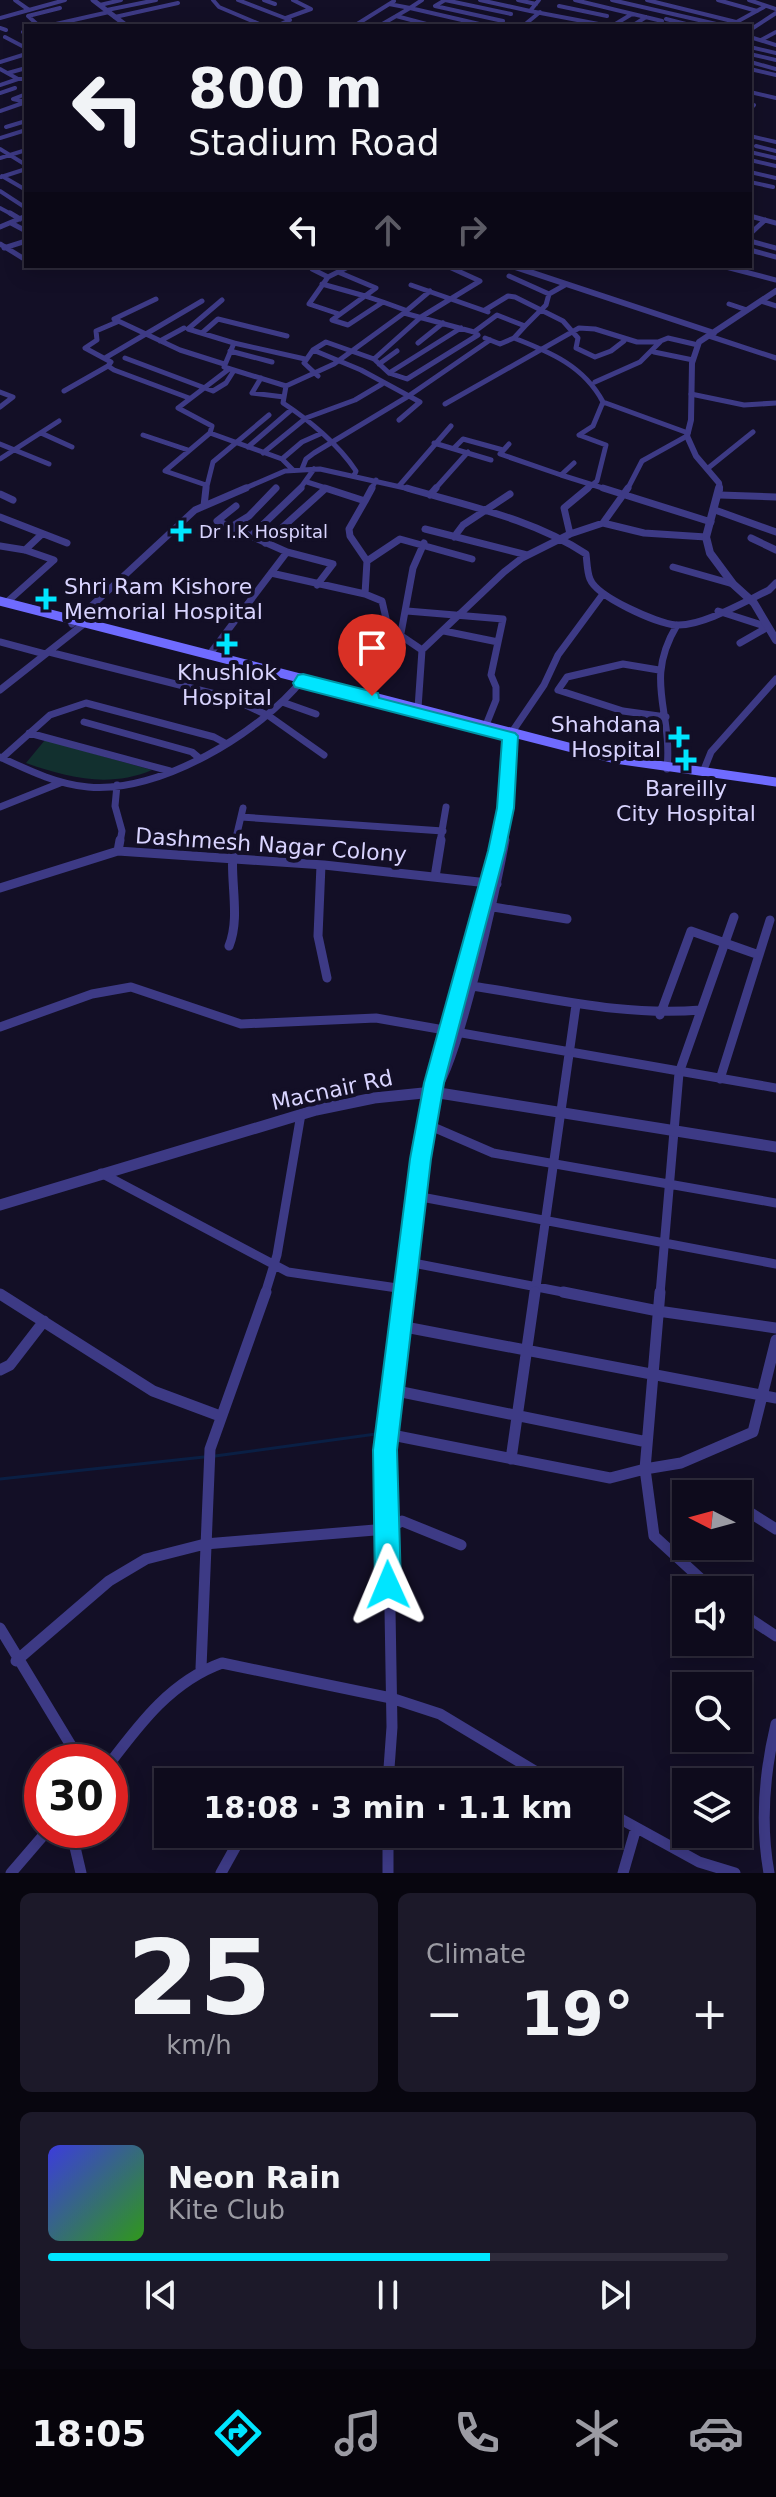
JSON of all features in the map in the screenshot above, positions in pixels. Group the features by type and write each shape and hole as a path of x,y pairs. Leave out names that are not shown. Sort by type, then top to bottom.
{"main road":[{"path":"2,603 615,759 667,769 776,782"},
{"path":"79,624 486,725 633,769 704,778 707,774"}],"street":[{"path":"17,0 29,10"},
{"path":"0,18 65,0"},
{"path":"93,0 121,24"},
{"path":"100,5 121,0"},
{"path":"56,24 156,0"},
{"path":"213,0 219,7 259,24"},
{"path":"238,0 290,21 282,24"},
{"path":"264,0 275,4"},
{"path":"286,18 311,9 293,0"},
{"path":"357,24 396,0"},
{"path":"382,24 422,0"},
{"path":"503,21 435,6 445,0 511,14"},
{"path":"480,0 599,24"},
{"path":"518,0 537,2"},
{"path":"551,15 563,0"},
{"path":"575,0 681,24"},
{"path":"612,0 715,24"},
{"path":"647,0 738,24 774,0"},
{"path":"661,3 667,0"},
{"path":"718,0 757,11"},
{"path":"749,0 776,11 752,29"},
{"path":"530,11 537,2"},
{"path":"700,13 725,2"},
{"path":"52,3 78,19"},
{"path":"115,17 178,3"},
{"path":"389,4 476,24"},
{"path":"559,6 607,16"},
{"path":"36,24 28,16 60,8"},
{"path":"500,24 520,8"},
{"path":"595,23 616,10"},
{"path":"525,24 540,12"},
{"path":"718,17 729,13"},
{"path":"612,24 632,14"},
{"path":"655,24 672,15"},
{"path":"396,16 425,24"},
{"path":"435,24 446,16"},
{"path":"552,24 561,17"},
{"path":"635,24 646,17"},
{"path":"661,21 666,24"},
{"path":"386,22 394,24"},
{"path":"761,40 776,32"},
{"path":"5,37 24,50"},
{"path":"752,38 776,45"},
{"path":"752,47 776,53"},
{"path":"0,62 24,52"},
{"path":"752,54 776,60"},
{"path":"752,67 764,57"},
{"path":"752,67 776,73 767,83"},
{"path":"0,69 24,81"},
{"path":"8,73 24,69"},
{"path":"0,85 24,81"},
{"path":"0,96 15,88"},
{"path":"752,92 775,97"},
{"path":"13,99 24,95"},
{"path":"0,96 24,102"},
{"path":"0,111 24,103"},
{"path":"6,127 24,122"},
{"path":"0,138 24,131"},
{"path":"752,136 776,142"},
{"path":"756,146 776,151"},
{"path":"0,149 24,166"},
{"path":"0,158 24,151"},
{"path":"752,152 776,158"},
{"path":"752,160 776,166"},
{"path":"1,177 24,168"},
{"path":"752,172 776,178"},
{"path":"1,177 24,189"},
{"path":"752,182 773,187"},
{"path":"0,191 24,207"},
{"path":"0,208 23,218"},
{"path":"752,217 776,223"},
{"path":"4,224 23,218"},
{"path":"752,232 765,220"},
{"path":"4,224 24,230"},
{"path":"1,247 24,241"},
{"path":"752,242 776,248"},
{"path":"1,247 24,259"},
{"path":"752,251 776,257"},
{"path":"17,255 24,253"},
{"path":"314,268 328,277"},
{"path":"339,314 309,304 328,277 346,268"},
{"path":"376,361 421,317 480,279 452,268"},
{"path":"521,268 776,358"},
{"path":"730,268 776,280"},
{"path":"338,272 376,288 332,320 348,325 383,302"},
{"path":"509,276 549,294"},
{"path":"322,284 365,295 500,344 514,338 541,310 549,294 565,285"},
{"path":"411,285 525,326"},
{"path":"156,299 114,319 229,368 286,386 318,376 343,362 430,291"},
{"path":"776,291 698,345 693,360 691,420 687,435 696,456 719,483 720,495 706,537 716,564 754,603 776,640"},
{"path":"485,310 508,296 541,310 563,321 578,338 576,348 595,357 611,351 624,341"},
{"path":"222,300 188,329 305,359"},
{"path":"105,358 202,301"},
{"path":"761,301 776,306"},
{"path":"729,304 747,310"},
{"path":"318,376 304,363 313,350 326,342 376,361 389,373 407,379 476,334 497,315"},
{"path":"202,333 218,319 287,336"},
{"path":"64,391 108,366 111,362 85,348 97,340 96,331 117,322"},
{"path":"418,343 443,323"},
{"path":"160,341 184,328"},
{"path":"389,373 461,328"},
{"path":"445,404 545,349 572,330 589,328 624,341 660,342 668,338 698,345"},
{"path":"514,338 545,349 595,382 603,402 593,426 579,435 606,445 600,475 564,508 570,534"},
{"path":"302,469 306,459 407,397 490,340"},
{"path":"595,382 633,366 654,352 660,342"},
{"path":"229,368 234,343"},
{"path":"313,350 420,402 399,420"},
{"path":"230,351 272,362"},
{"path":"376,361 397,351"},
{"path":"654,352 693,360"},
{"path":"125,358 202,388"},
{"path":"108,366 189,398"},
{"path":"206,485 165,471 210,433 211,424 178,409 229,368"},
{"path":"261,378 252,393 284,397"},
{"path":"263,453 306,418 355,400 382,384"},
{"path":"286,386 283,403 306,418 320,434 350,458 356,471 354,476"},
{"path":"0,392 13,397 0,407"},
{"path":"691,394 748,405 768,401 776,403"},
{"path":"603,402 687,435"},
{"path":"248,447 291,410"},
{"path":"204,506 213,462 269,415"},
{"path":"0,459 59,421"},
{"path":"399,486 451,426"},
{"path":"707,469 753,432"},
{"path":"41,433 72,447"},
{"path":"210,433 282,459 293,470"},
{"path":"282,459 302,442 320,434"},
{"path":"143,435 188,450"},
{"path":"603,523 625,495 642,461 687,435"},
{"path":"454,448 463,439 506,447 500,454 711,522"},
{"path":"434,443 491,460"},
{"path":"0,444 49,464"},
{"path":"430,495 468,452"},
{"path":"561,475 574,463"},
{"path":"251,536 307,482 314,469"},
{"path":"0,690 79,624 178,524 204,506 293,470 314,469 376,480 488,511 562,538 586,554 590,580 603,594 636,611 677,625 695,622 769,590 776,583"},
{"path":"365,594 367,561 350,536 349,529 376,480"},
{"path":"307,482 365,501"},
{"path":"231,527 249,516 276,488"},
{"path":"265,543 325,489"},
{"path":"0,494 13,500"},
{"path":"454,537 463,525 510,494"},
{"path":"720,495 776,497"},
{"path":"236,506 217,521 287,552 333,564 317,585"},
{"path":"715,510 776,532"},
{"path":"0,517 67,543"},
{"path":"418,708 422,650 504,572 527,555 570,534 603,523 644,533 706,537"},
{"path":"425,529 527,555"},
{"path":"25,550 42,534"},
{"path":"751,538 776,550"},
{"path":"367,561 400,539 424,543 472,559"},
{"path":"401,633 413,568 424,543"},
{"path":"0,546 25,550 54,560 2,603"},
{"path":"209,655 287,552"},
{"path":"673,567 733,584"},
{"path":"271,573 365,594 385,604 388,627 422,650"},
{"path":"388,1768 391,1698 387,1434 426,1124 433,1092 442,1084 453,1031 507,830 505,808 511,734 544,685 558,655 603,594"},
{"path":"407,611 503,619 491,675 496,687 496,700 486,725"},
{"path":"718,611 768,627"},
{"path":"667,769 666,717 659,670 662,651 677,625"},
{"path":"740,643 768,627"},
{"path":"444,631 498,642"},
{"path":"0,642 231,698 269,716 324,755"},
{"path":"659,670 623,664 567,677 558,690 623,711 666,717"},
{"path":"707,774 711,752 776,679"},
{"path":"225,743 214,737 86,703 68,704 52,712 2,759 61,782 105,788 117,785 170,771 225,743 269,716 285,703 302,681"},
{"path":"285,703 316,714"},
{"path":"84,722 192,752 198,757"},
{"path":"29,733 170,771"},
{"path":"0,807 61,782"},
{"path":"117,785 115,806 122,831 118,851"},
{"path":"435,877 446,807"},
{"path":"229,946 234,934 231,859 242,812 443,831"},
{"name":"Dashmesh Nagar Colony","path":"0,888 118,851 321,865 493,883"},
{"path":"321,865 316,934 318,955 327,978"},
{"path":"487,906 567,919"},
{"path":"698,1576 654,1536 645,1469 679,1073 734,917"},
{"path":"720,1079 770,920"},
{"path":"660,1015 691,931 759,955"},
{"path":"465,985 576,1005 660,1015 701,1010"},
{"path":"0,1027 92,994 131,987 241,1024 352,1017 453,1031 776,1088"},
{"path":"511,1459 576,1005"},
{"name":"Macnair Rd","path":"0,1205 301,1114 374,1098 433,1092 776,1147"},
{"path":"201,1668 210,1449 274,1266 301,1114"},
{"path":"426,1124 493,1153 776,1203"},
{"path":"100,1173 288,1272 404,1289"},
{"path":"416,1196 776,1264"},
{"path":"408,1262 658,1311 776,1328"},
{"path":"0,1294 153,1391 220,1416"},
{"path":"0,1370 10,1365 44,1321"},
{"path":"400,1326 776,1398"},
{"path":"387,1434 610,1478 681,1463 753,1432 776,1340"},
{"path":"392,1390 647,1442"},
{"path":"752,1514 776,1529"},
{"path":"16,1661 109,1581 146,1559 205,1544 387,1529 402,1521 461,1545"},
{"path":"752,1620 776,1636"},
{"path":"0,1628 16,1661 71,1744"},
{"path":"127,1744 164,1701 201,1668 222,1663 391,1698 440,1714 530,1768"},
{"path":"769,1873 765,1855 765,1787 776,1724"},
{"path":"622,1820 699,1862 735,1873"},
{"path":"623,1873 636,1828"},
{"path":"11,1873 33,1848"},
{"path":"75,1848 81,1873"},
{"path":"221,1873 235,1848"},
{"path":"388,1848 388,1873"}],"green space":[{"path":"45,740 152,770 105,780 73,777 26,763"}],"waterway":[{"path":"215,1456 376,1434"},
{"path":"0,1479 204,1457"}],"place":[{"name":"Dr I.K Hospital","path":"181,531"},
{"name":"Shri Ram Kishore Memorial Hospital","path":"46,599"},
{"name":"Khushlok Hospital","path":"227,644"},
{"name":"Shahdana Hospital","path":"679,737"},
{"name":"Bareilly City Hospital","path":"686,760"}],"route":[{"path":"372,696 303,679 301,683 510,736 505,808 496,851 434,1083 420,1159 385,1450 388,1585"}]}
